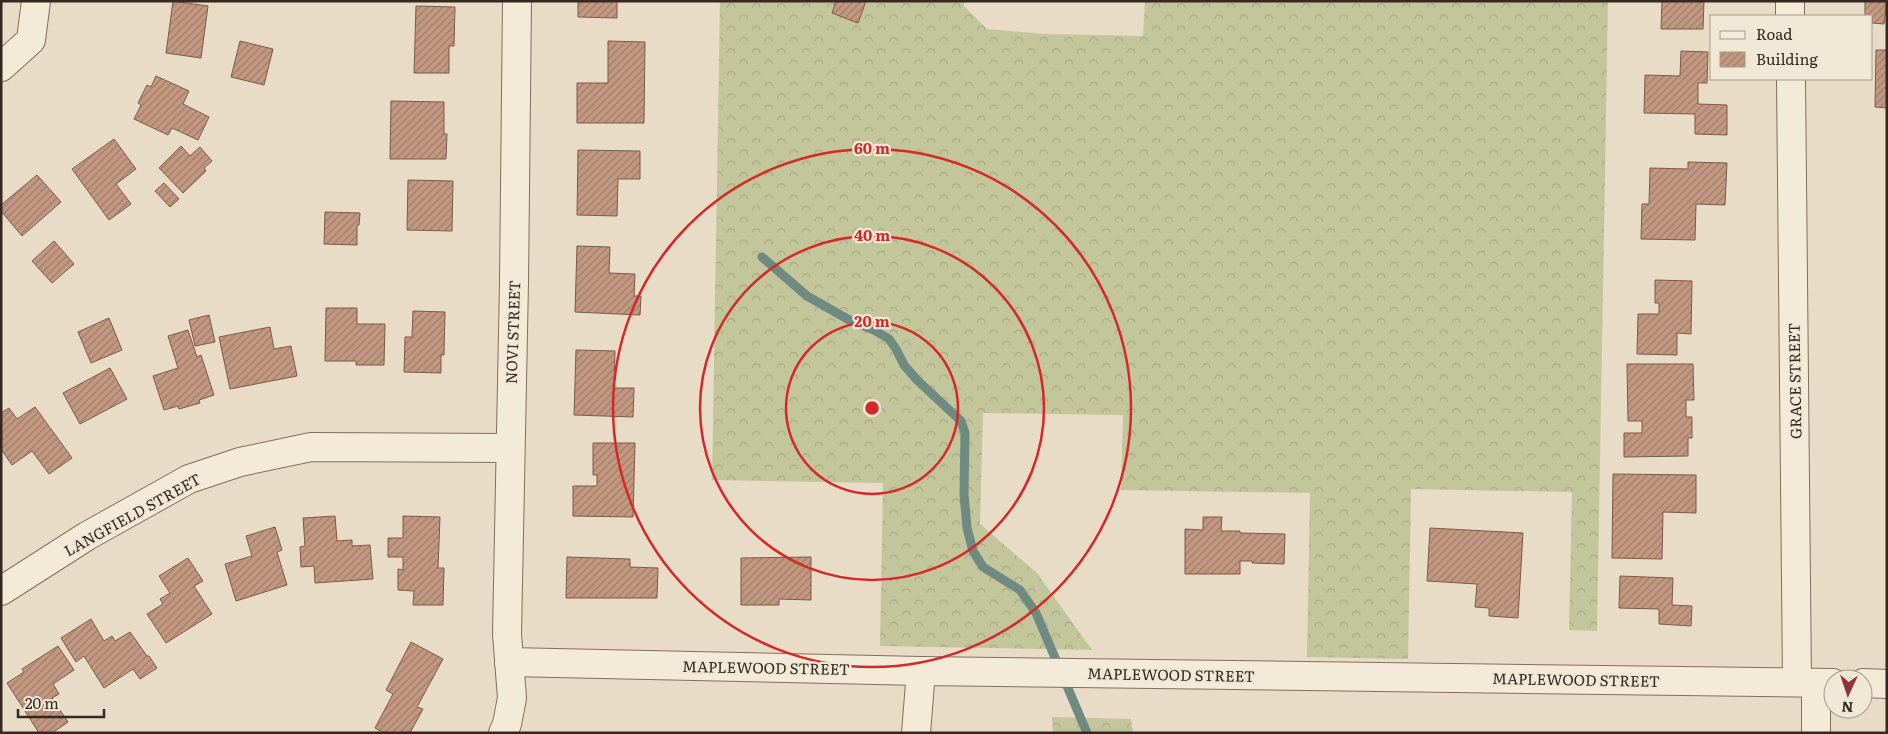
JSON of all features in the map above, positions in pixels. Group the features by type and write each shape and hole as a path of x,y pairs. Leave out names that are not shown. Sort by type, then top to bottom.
{"street":[{"path":"1,67 31,40 36,1"},
{"name":"NOVI STREET","path":"503,733 507,724 512,698 507,634 517,1"},
{"path":"1790,1 1790,15"},
{"name":"GRACE STREET","path":"1791,80 1816,733"},
{"name":"LANGFIELD STREET","path":"1,591 87,536 188,479 240,462 311,447 509,448"},
{"name":"MAPLEWOOD STREET","path":"509,662 921,671 1815,683"},
{"path":"916,733 921,671"},
{"path":"1873,684 1887,684"}],"green space":[{"path":"720,1 964,1 964,6 987,29 1046,34 1143,36 1145,1 1608,1 1597,631 1569,630 1572,492 1411,489 1408,659 1307,657 1310,493 1121,490 1123,415 983,413 980,524 1037,573 1092,650 880,646 883,483 712,480"},
{"path":"1052,717 1131,719 1133,733 1053,733"}],"building":[{"path":"173,1 208,6 201,58 166,53"},
{"path":"578,1 617,1 617,18 578,17"},
{"path":"836,1 866,1 858,23 832,13"},
{"path":"1662,1 1704,1 1703,29 1661,29"},
{"path":"1865,1 1887,1 1884,24 1873,23 1873,15 1865,15"},
{"path":"416,6 455,7 454,46 449,46 449,73 414,73"},
{"path":"240,41 273,49 264,85 231,77"},
{"path":"608,41 645,42 644,123 577,123 577,83 608,83"},
{"path":"1876,50 1887,50 1887,108 1875,107"},
{"path":"1681,51 1708,52 1707,83 1698,83 1698,104 1727,105 1727,135 1695,134 1695,114 1644,113 1645,75 1680,76"},
{"path":"156,76 189,91 183,104 209,117 198,140 172,128 168,135 134,119 141,105 138,103 147,85 151,87"},
{"path":"391,101 444,102 444,134 447,134 446,159 390,159"},
{"path":"114,139 136,169 116,184 131,204 109,220 72,169"},
{"path":"181,146 190,156 200,147 212,161 204,168 206,171 183,193 159,168"},
{"path":"578,150 640,151 640,179 618,179 617,216 577,215"},
{"path":"1688,162 1727,163 1725,205 1696,204 1695,240 1641,239 1642,204 1649,204 1650,168 1688,169"},
{"path":"37,175 61,202 22,236 1,211 1,205"},
{"path":"408,180 453,181 452,231 407,230"},
{"path":"164,183 179,199 170,207 155,191"},
{"path":"325,212 360,213 359,225 357,225 357,245 324,244"},
{"path":"54,241 74,264 52,283 32,261"},
{"path":"577,246 610,247 609,273 635,274 634,296 641,296 640,315 575,312"},
{"path":"1655,280 1692,281 1691,334 1677,333 1677,355 1637,354 1638,314 1659,314 1659,303 1655,303"},
{"path":"326,308 357,308 357,324 385,324 384,365 356,365 356,361 325,361"},
{"path":"413,311 445,312 444,355 441,355 441,373 404,372 405,337 412,337"},
{"path":"209,315 215,342 195,346 189,320"},
{"path":"109,318 122,350 91,363 78,332"},
{"path":"270,327 274,349 291,346 297,376 230,389 219,337"},
{"path":"188,330 197,357 201,355 214,395 199,400 200,403 179,409 178,406 164,410 153,376 178,368 168,336"},
{"path":"576,350 615,351 614,388 634,388 633,417 574,415"},
{"path":"1627,364 1693,364 1694,400 1686,400 1686,417 1692,417 1692,438 1688,438 1688,456 1624,457 1624,433 1642,433 1642,421 1628,421"},
{"path":"110,368 127,399 80,424 63,393"},
{"path":"35,407 72,458 49,474 32,451 12,465 1,449 1,413 9,408 17,419"},
{"path":"593,443 635,443 633,517 573,516 573,486 597,486 597,475 593,475"},
{"path":"1613,474 1696,475 1696,513 1663,512 1662,559 1612,558"},
{"path":"335,516 337,541 352,540 352,546 370,545 373,579 315,583 314,566 301,567 300,547 305,546 303,518"},
{"path":"403,516 440,517 438,568 444,568 443,605 413,605 414,591 398,590 398,569 403,570 403,557 388,557 388,538 403,538"},
{"path":"1203,517 1222,517 1221,531 1285,534 1284,564 1240,561 1240,574 1185,574 1185,529 1203,530"},
{"path":"275,527 282,550 277,552 287,585 236,601 225,564 252,556 246,536"},
{"path":"1430,528 1523,533 1518,618 1489,616 1489,608 1475,607 1477,584 1427,581"},
{"path":"567,557 630,559 630,567 658,568 657,598 566,598"},
{"path":"811,557 811,600 779,599 779,605 741,605 741,558"},
{"path":"188,558 203,581 194,586 212,614 166,643 147,614 163,604 160,599 170,593 159,576"},
{"path":"1620,576 1673,578 1672,605 1692,606 1691,626 1659,624 1659,609 1619,608"},
{"path":"91,619 104,641 112,636 115,641 130,632 157,668 140,679 133,669 104,688 84,656 76,662 61,638"},
{"path":"411,642 443,659 417,707 423,709 410,733 384,733 375,728 393,694 386,690"},
{"path":"58,646 74,670 53,684 59,694 52,698 68,722 52,733 39,733 7,683 24,672 22,669"}],"waterway":[{"path":"762,257 807,296 851,321 874,330 889,339 904,365 917,380 961,421 965,433 964,495 967,528 973,551 983,567 1020,590 1036,613 1087,733"}]}
